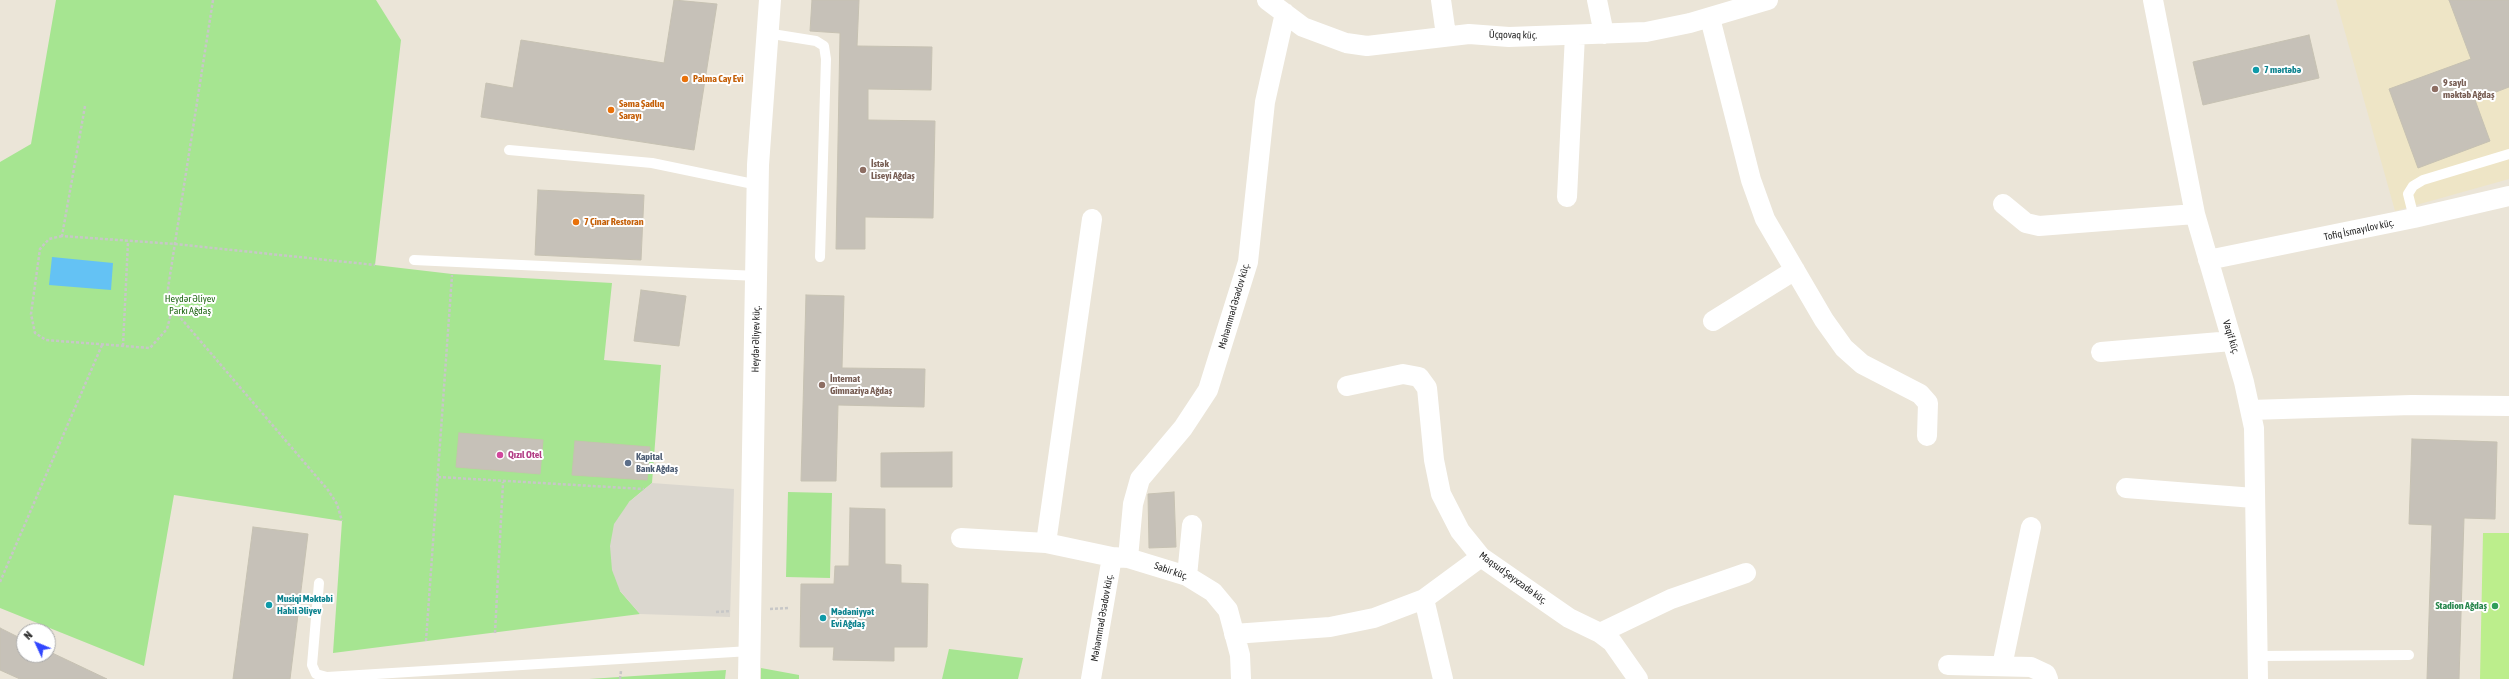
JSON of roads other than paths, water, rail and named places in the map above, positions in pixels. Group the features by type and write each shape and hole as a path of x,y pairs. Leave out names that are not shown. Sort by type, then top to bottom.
{"main road":[{"name":"Heydər Əliyev küç.","path":"749,679 758,185 766,33 770,0"}],"street":[{"name":"Üçqovaq küç.","path":"1267,0 1303,27 1346,43 1367,46 1446,35 1470,34 1509,37 1646,32 1710,18 1768,0"},
{"path":"1441,0 1446,35"},
{"path":"1597,0 1604,34"},
{"name":"Vaqif küç.","path":"2154,0 2195,214 2232,341 2254,428 2258,679"},
{"name":"Məhəmməd Əsədov küç.","path":"1091,679 1140,479 1183,428 1208,390 1248,262 1265,102 1285,13"},
{"path":"1710,18 1751,180 1765,219 1844,348 1862,364 1920,394 1928,404 1927,436"},
{"path":"1567,197 1575,35"},
{"name":"Tofiq İsmayılov küç.","path":"2208,260 2414,218 2509,196"},
{"path":"2004,204 2026,223 2039,226 2195,214"},
{"path":"1046,543 1092,219"},
{"path":"1712,321 1795,270"},
{"path":"2101,352 2232,341"},
{"name":"Maqsud Şeyxzadə küç.","path":"1347,386 1403,374 1419,377 1427,388 1434,460 1441,494 1460,531 1481,557 1569,618 1600,633 1612,642 1638,679"},
{"path":"2250,410 2412,405 2509,406"},
{"path":"2126,488 2254,498"},
{"path":"1187,576 1192,525"},
{"path":"2002,666 2031,526"},
{"path":"960,538 1046,543 1120,558"},
{"path":"1234,634 1330,627 1374,618 1424,599 1481,557"},
{"name":"Sabir küç.","path":"1120,558 1187,576 1213,592 1228,610 1240,655 1241,679"},
{"path":"1600,633 1671,599 1746,573"},
{"path":"1424,599 1443,679"},
{"path":"1948,665 2031,667 2046,674 2048,679"}],"lane":[{"path":"766,33 816,41 824,46 826,59 820,257"},
{"path":"509,150 652,163 758,185"},
{"path":"2414,218 2408,194 2413,186 2423,180 2509,154"},
{"path":"414,260 756,276"},
{"path":"320,583 312,665 316,674 327,677 750,651"},
{"path":"2258,656 2409,656"}],"water":[{"path":"52,257 113,263 111,290 49,285"}],"place":[{"name":"7 mərtəbə","path":"2256,70"},
{"name":"Palma Cay Evi","path":"685,79"},
{"name":"9 saylı məktəb Ağdaş","path":"2435,89"},
{"name":"Səma Şadlıq Sarayı","path":"611,110"},
{"name":"İstək Liseyi Ağdaş","path":"863,170"},
{"name":"7 Çinar Restoran","path":"576,222"},
{"name":"İnternat Gimnaziya Ağdaş","path":"822,385"},
{"name":"Qızıl Otel","path":"500,455"},
{"name":"Kapital Bank Ağdaş","path":"628,463"},
{"name":"Musiqi Məktəbi Habil Əliyev","path":"269,605"},
{"name":"Stadion Ağdaş","path":"2495,606"},
{"name":"Mədəniyyət Evi Ağdaş","path":"823,618"}],"park label":[{"name":"Heydər Əliyev Parkı Ağdaş","path":"190,304"}]}
